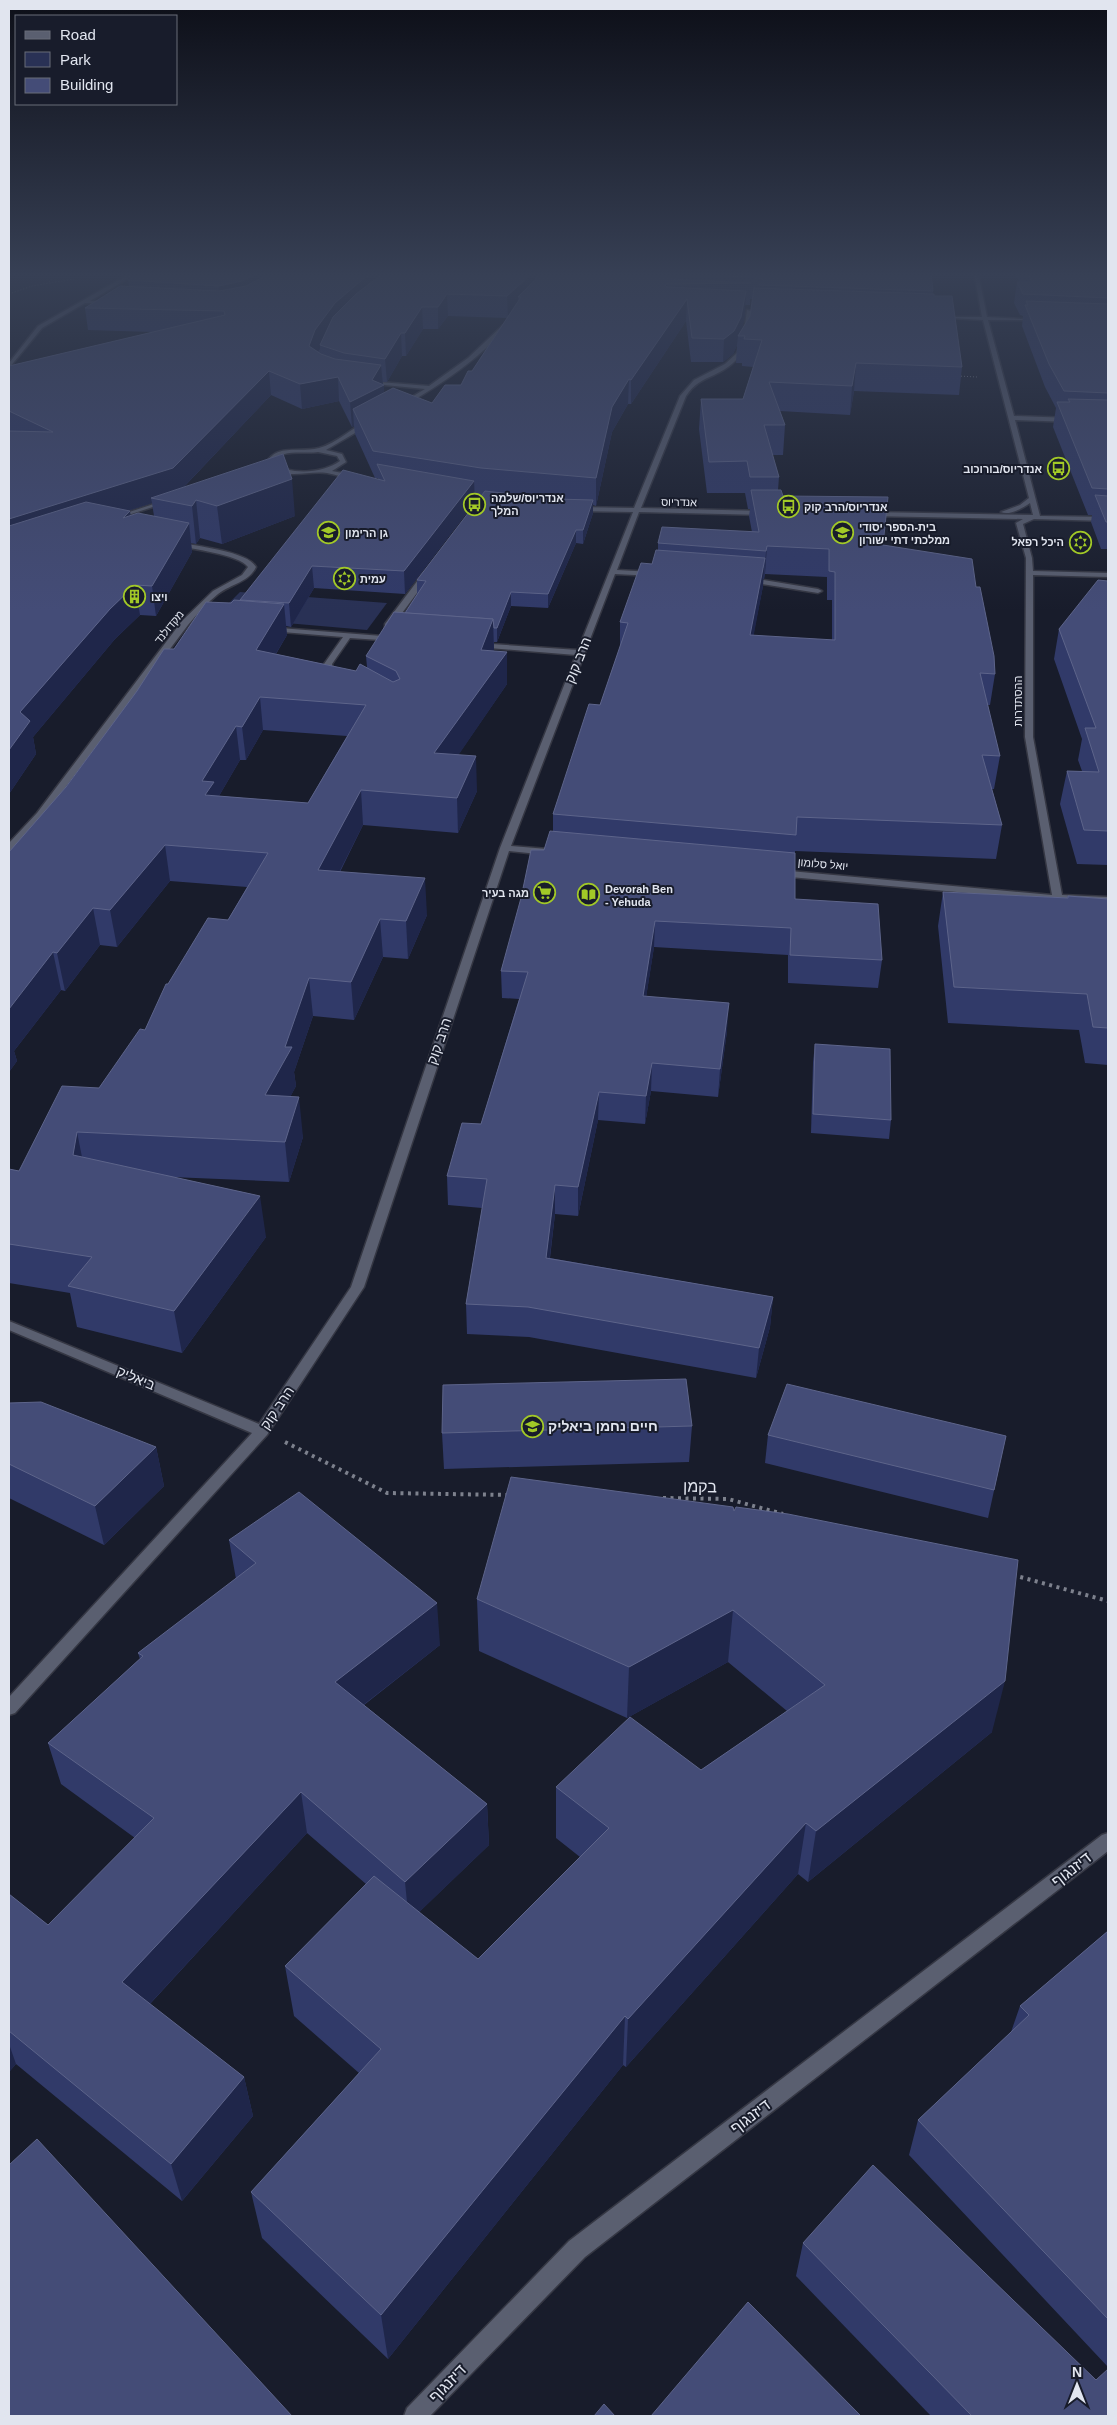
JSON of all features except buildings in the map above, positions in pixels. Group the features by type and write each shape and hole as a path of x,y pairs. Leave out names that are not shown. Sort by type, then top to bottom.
{"street":[{"path":"398,385 432,388"},
{"path":"397,407 436,385"},
{"name":"הרב קוק","path":"9,1708 262,1431 357,1287 505,848 614,572 635,512 686,390 691,385"},
{"path":"1003,385 1037,516"},
{"path":"319,450 380,417"},
{"path":"1012,418 1079,420"},
{"path":"273,468 269,463 270,459 276,455 293,451 319,450 332,452 343,458 342,464 325,471"},
{"path":"264,471 273,468 292,472 325,471 362,479"},
{"path":"990,515 1022,506 1033,498"},
{"path":"107,520 172,500"},
{"name":"אנדריוס","path":"572,508 635,512 773,513"},
{"path":"862,514 1108,518"},
{"name":"ההסתדרות","path":"1037,516 1019,523 1029,558 1029,737 1058,898"},
{"name":"מקדולנד","path":"9,848 40,815 185,622 211,597 226,586 245,577 252,567 250,563 234,556 166,542"},
{"path":"378,638 430,569"},
{"path":"614,572 661,574"},
{"path":"1029,573 1108,575"},
{"path":"737,579 818,591"},
{"path":"185,622 195,623"},
{"path":"262,628 407,640"},
{"path":"344,682 329,671 328,664 348,635"},
{"path":"465,644 581,653"},
{"path":"505,848 554,853"},
{"name":"יואל סלומון","path":"772,872 1058,898 1108,900"},
{"name":"ביאליק","path":"9,1325 262,1431"},
{"name":"דיזנגוף","path":"415,2416 576,2248 1108,1841"}],"path":[{"path":"262,1431 387,1493 514,1495"},
{"name":"בקמן","path":"660,1498 728,1499 785,1514"},
{"path":"1004,1573 1108,1601"}],"green space":[{"path":"240,592 387,603 367,630 215,617"}],"place":[{"name":"אנדריוס/בורוכוב","path":"1058,469"},
{"name":"אנדריוס/שלמה המלך","path":"475,504"},
{"name":"אנדריוס/הרב קוק","path":"788,507"},
{"name":"גן הרימון","path":"329,533"},
{"name":"בית-הספר יסודי ממלכתי דתי ישורון","path":"843,533"},
{"name":"היכל רפאל","path":"1080,542"},
{"name":"עמית","path":"344,579"},
{"name":"ויצו","path":"135,597"},
{"name":"מגה בעיר","path":"545,893"},
{"name":"Devorah Ben - Yehuda","path":"589,895"},
{"name":"חיים נחמן ביאליק","path":"532,1426"}]}
